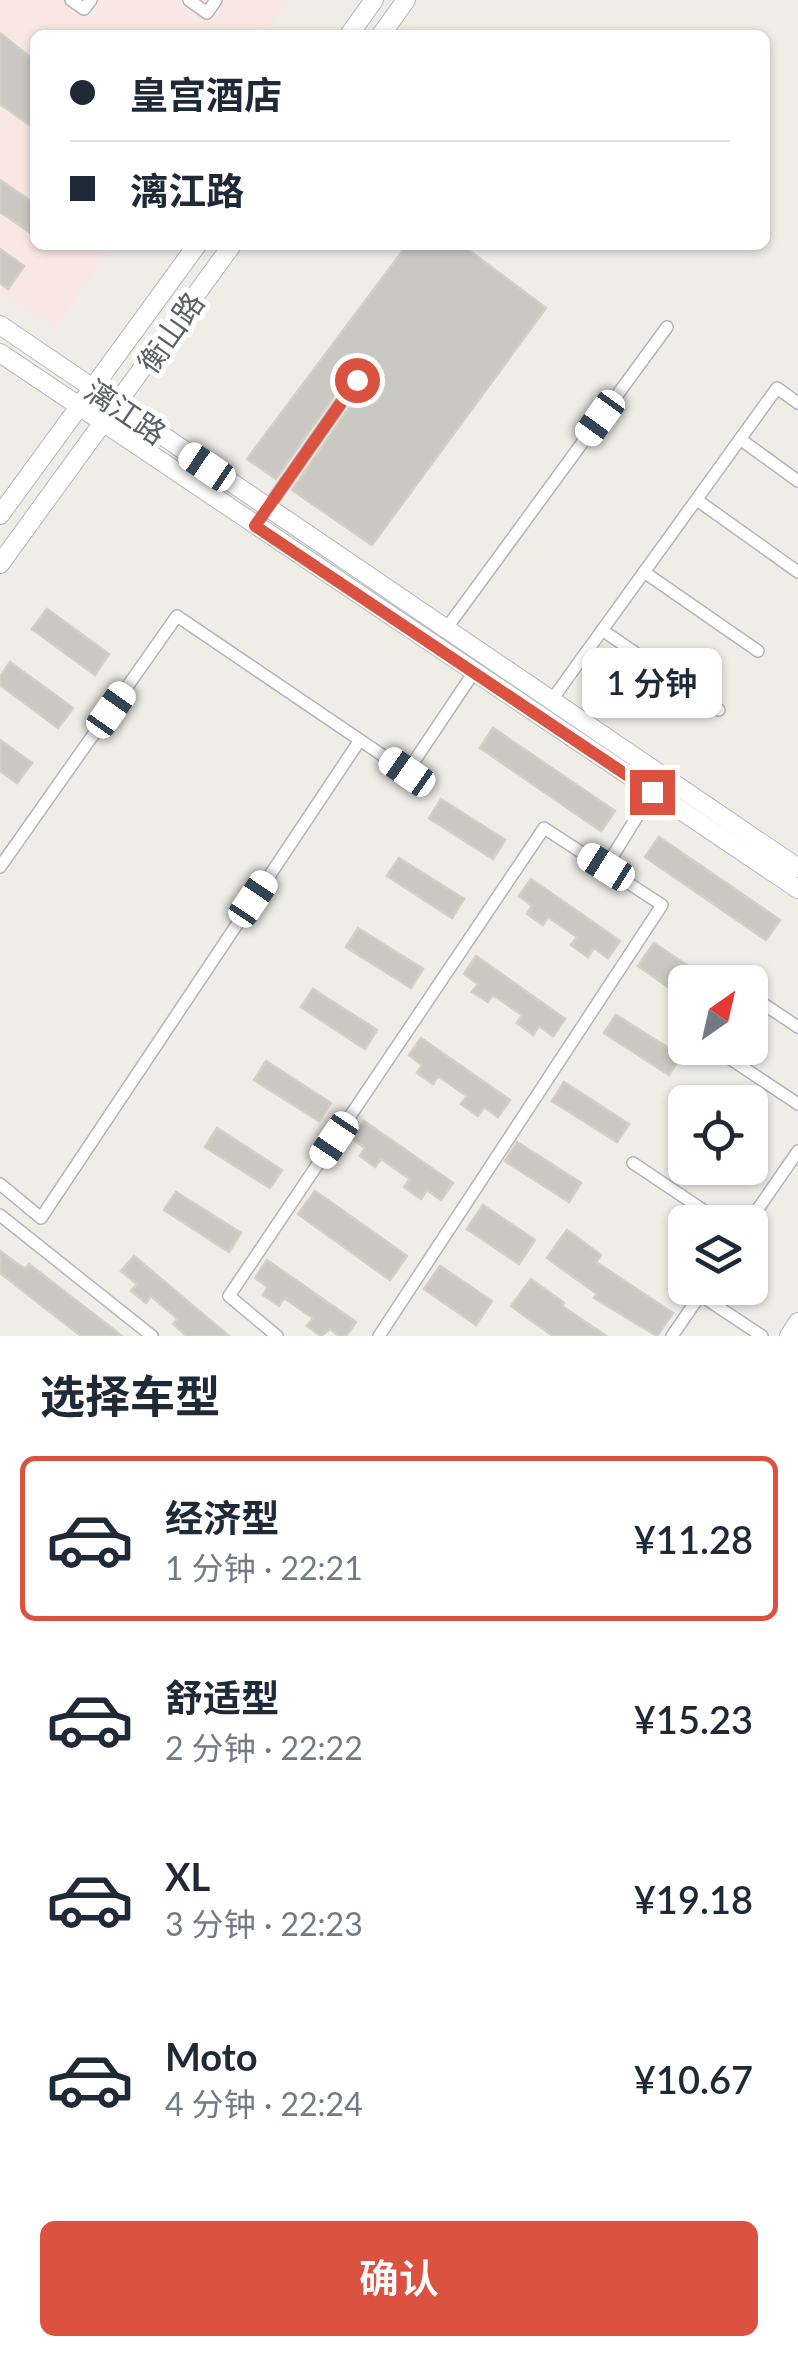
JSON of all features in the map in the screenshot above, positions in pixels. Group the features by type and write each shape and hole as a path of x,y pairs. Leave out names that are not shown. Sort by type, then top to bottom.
{"street":[{"path":"71,0 84,10 91,0"},
{"path":"189,0 206,13 216,0"},
{"path":"353,30 374,0"},
{"path":"385,30 406,0"},
{"name":"衡山路","path":"0,516 193,250"},
{"name":"衡山路","path":"0,564 228,250"},
{"name":"漓江路","path":"0,325 551,701 798,888"},
{"path":"446,629 667,328"},
{"name":"漓江路","path":"0,353 474,672 798,868"},
{"path":"255,526 357,380"},
{"path":"551,701 777,388 798,403"},
{"path":"740,439 798,481"},
{"path":"697,500 798,572"},
{"path":"644,572 758,650"},
{"path":"0,867 177,616 407,772 474,672"},
{"path":"602,630 719,710"},
{"path":"0,1184 41,1218 360,740"},
{"path":"606,867 657,784"},
{"path":"277,1336 228,1296 544,828 662,905 379,1336"},
{"path":"768,1007 798,1028"},
{"path":"740,1065 798,1104"},
{"path":"761,1205 798,1151"},
{"path":"633,1163 696,1205"},
{"path":"0,1214 151,1336"},
{"path":"672,1336 693,1305"},
{"path":"721,1305 762,1336"},
{"path":"789,1336 798,1322"}],"shaded area":[{"path":"0,0 289,0 268,30 30,30 30,250 110,250 54,329 0,293"}],"building":[{"path":"0,33 30,57 30,125 0,104"},
{"path":"0,180 30,201 30,233 0,212"},
{"path":"0,249 24,266 8,289 0,283"},
{"path":"403,250 469,250 546,308 372,545 292,490 365,385 363,373 349,375 276,479 247,459"},
{"path":"47,609 109,654 95,675 32,629"},
{"path":"10,662 73,708 58,728 0,685 0,677"},
{"path":"493,728 615,811 601,831 480,748"},
{"path":"0,740 32,763 17,783 0,771"},
{"path":"441,799 505,840 493,859 429,818"},
{"path":"659,837 780,920 766,940 645,857"},
{"path":"399,858 464,899 452,918 387,876"},
{"path":"531,879 620,941 608,958 594,948 588,957 571,945 577,937 548,917 543,925 527,914 532,906 519,896"},
{"path":"358,928 423,969 411,988 346,947"},
{"path":"654,943 687,965 668,965 668,987 638,966"},
{"path":"476,956 565,1019 553,1036 539,1026 533,1035 517,1023 522,1015 493,995 488,1002 472,992 478,984 464,974"},
{"path":"313,989 377,1030 365,1049 301,1007"},
{"path":"616,1015 668,1048 668,1065 675,1065 669,1075 604,1033"},
{"path":"421,1038 510,1100 498,1117 484,1107 478,1116 461,1104 467,1096 438,1076 433,1084 417,1073 422,1065 409,1055"},
{"path":"266,1061 331,1103 319,1121 254,1080"},
{"path":"564,1082 629,1124 617,1142 552,1101"},
{"path":"364,1121 453,1183 441,1200 427,1190 421,1199 404,1187 410,1179 381,1159 375,1167 360,1156 365,1148 351,1138"},
{"path":"217,1128 282,1170 270,1188 205,1147"},
{"path":"517,1142 581,1183 569,1202 505,1161"},
{"path":"315,1191 407,1256 390,1280 298,1214"},
{"path":"176,1192 241,1233 229,1252 164,1210"},
{"path":"483,1205 535,1240 519,1264 467,1229"},
{"path":"567,1230 601,1255 596,1262 673,1313 657,1336 594,1298 597,1294 547,1258"},
{"path":"0,1251 25,1269 29,1264 122,1336 81,1336 0,1273"},
{"path":"134,1256 229,1336 187,1336 173,1324 178,1319 151,1296 146,1303 131,1291 137,1284 121,1271"},
{"path":"267,1260 356,1322 346,1336 330,1329 321,1336 307,1326 313,1318 284,1298 279,1306 263,1295 268,1287 255,1278"},
{"path":"440,1266 492,1301 476,1325 424,1289"},
{"path":"531,1279 606,1336 553,1336 511,1306"}],"route":[{"path":"357,380 255,526 652,792"}]}
